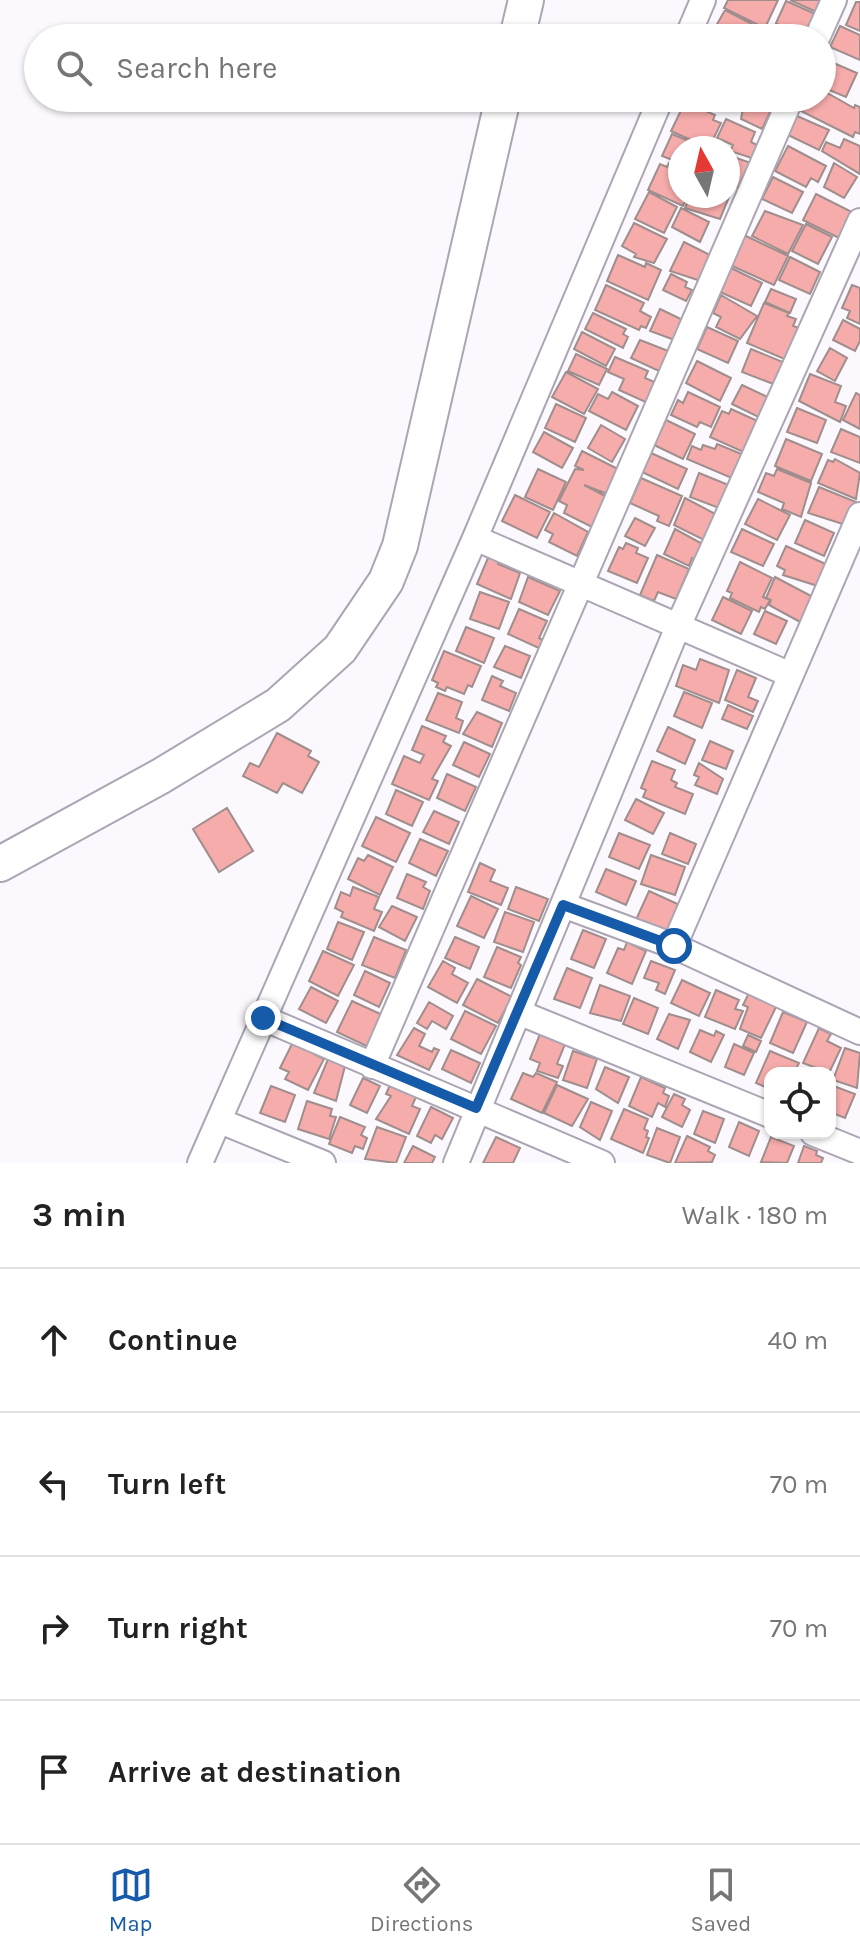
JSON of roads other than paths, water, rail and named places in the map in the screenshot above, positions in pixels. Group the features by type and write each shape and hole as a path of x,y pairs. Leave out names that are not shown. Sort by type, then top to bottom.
{"street":[{"path":"520,24 526,0"},
{"path":"693,24 703,0"},
{"path":"823,24 834,0"},
{"path":"0,864 161,776 278,705 340,649 373,604 400,546 500,112"},
{"path":"200,1163 475,538 655,112"},
{"path":"372,1066 785,112"},
{"path":"456,1163 476,1108 679,624 860,221"},
{"path":"674,946 860,515"},
{"path":"475,538 791,675"},
{"path":"563,905 674,946 860,1032"},
{"path":"518,1012 764,1113"},
{"path":"263,1018 602,1163"},
{"path":"220,1121 323,1163"},
{"path":"828,1139 860,1152"}]}
